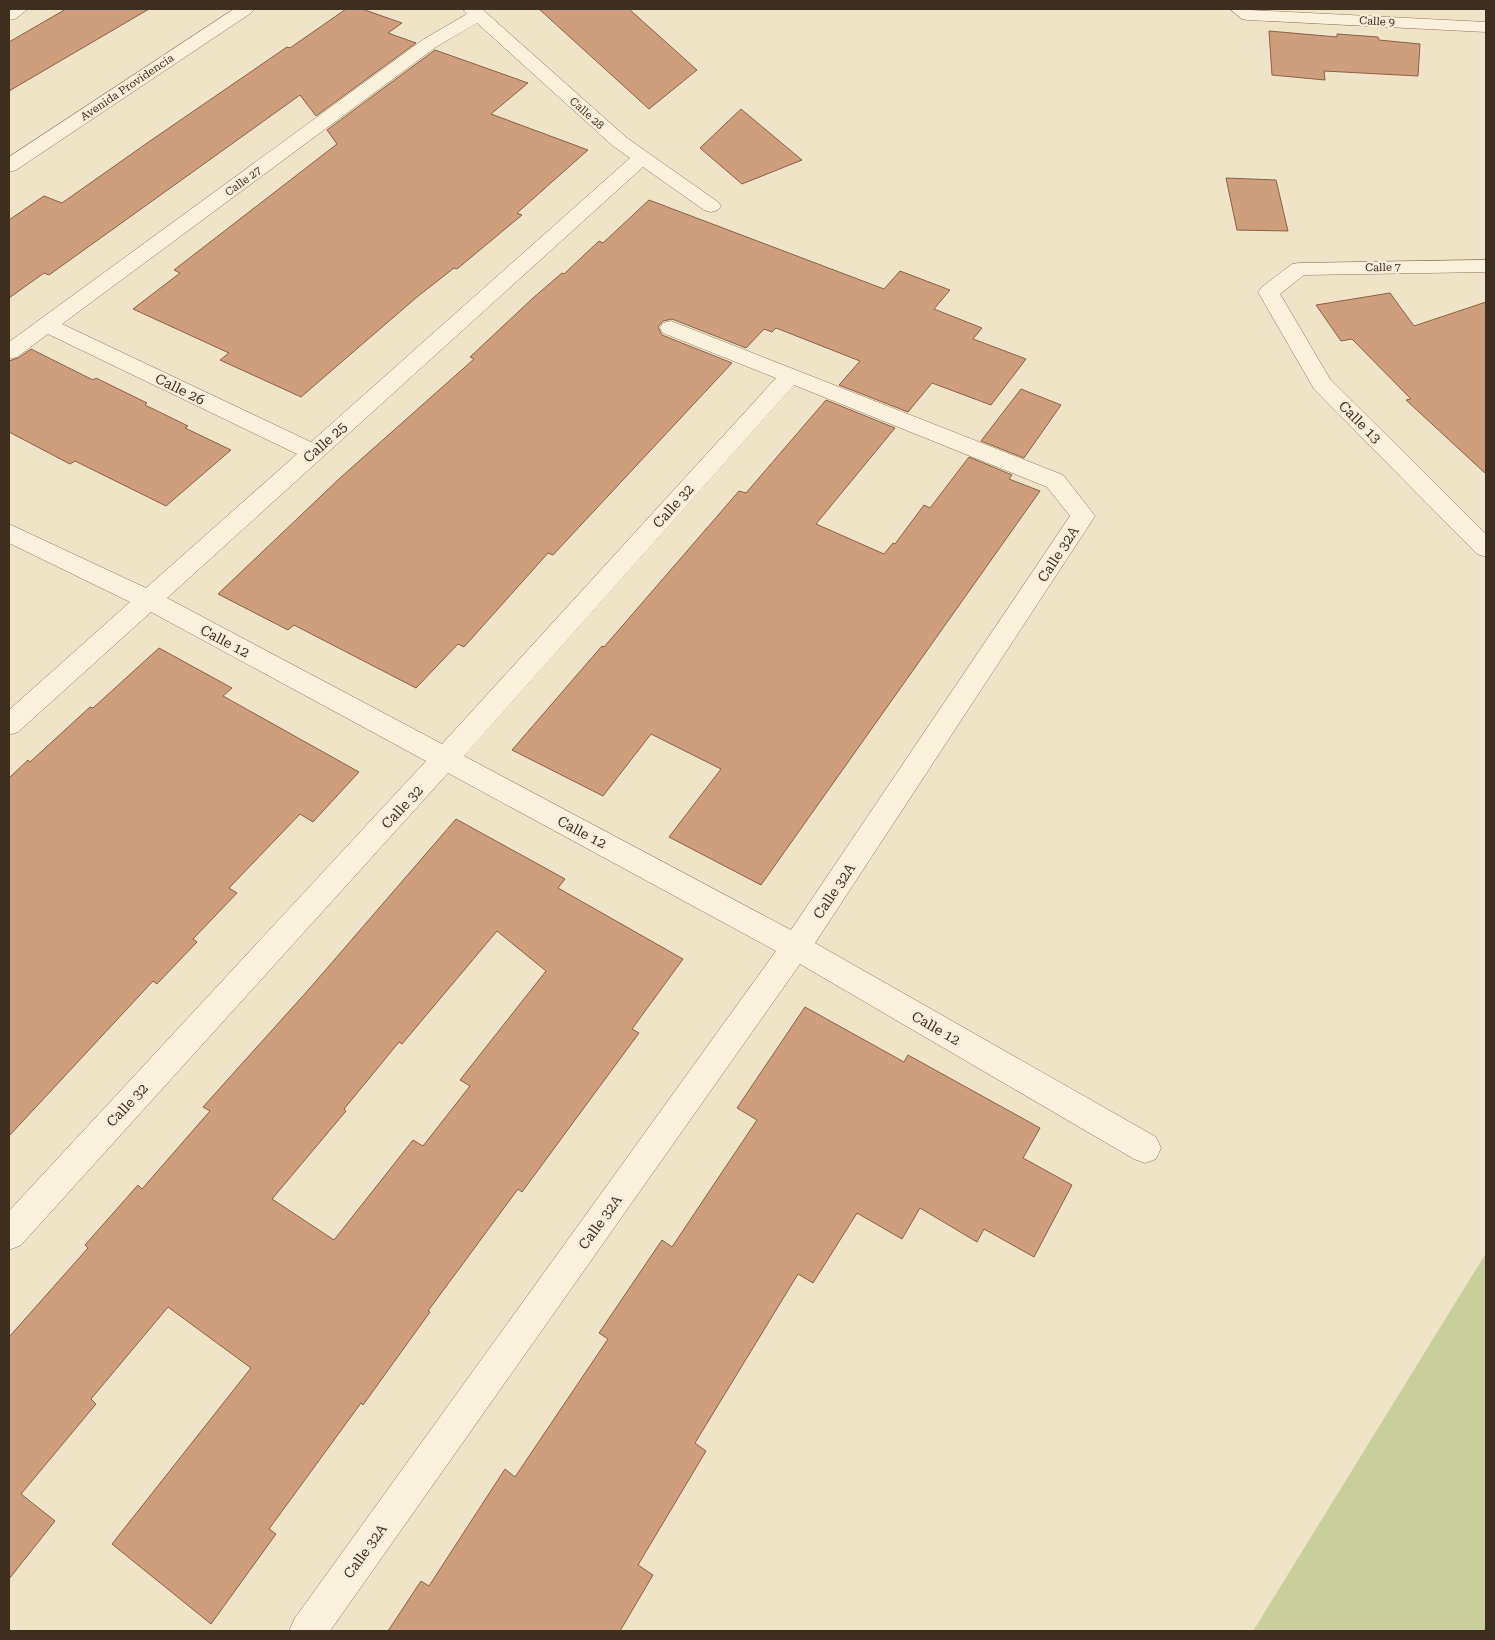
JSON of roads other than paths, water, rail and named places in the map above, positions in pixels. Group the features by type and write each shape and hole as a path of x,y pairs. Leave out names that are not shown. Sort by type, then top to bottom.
{"street":[{"path":"9,15 19,9"},
{"name":"Avenida Providencia","path":"9,166 244,9"},
{"name":"Calle 9","path":"1239,9 1248,15 1486,27"},
{"name":"Calle 28","path":"476,12 640,159 710,206"},
{"name":"Calle 27","path":"9,352 430,43 476,12"},
{"name":"Calle 25","path":"9,725 640,159"},
{"name":"Calle 7","path":"1284,280 1299,269 1486,266"},
{"name":"Calle 13","path":"1284,280 1268,292 1322,384 1486,548"},
{"name":"Calle 26","path":"47,325 313,452"},
{"name":"Calle 32A","path":"308,1631 796,947 1083,516 1055,481 671,328"},
{"name":"Calle 32","path":"9,1234 446,758 790,376"},
{"name":"Calle 12","path":"9,533 149,600 796,947 1146,1148"}]}
